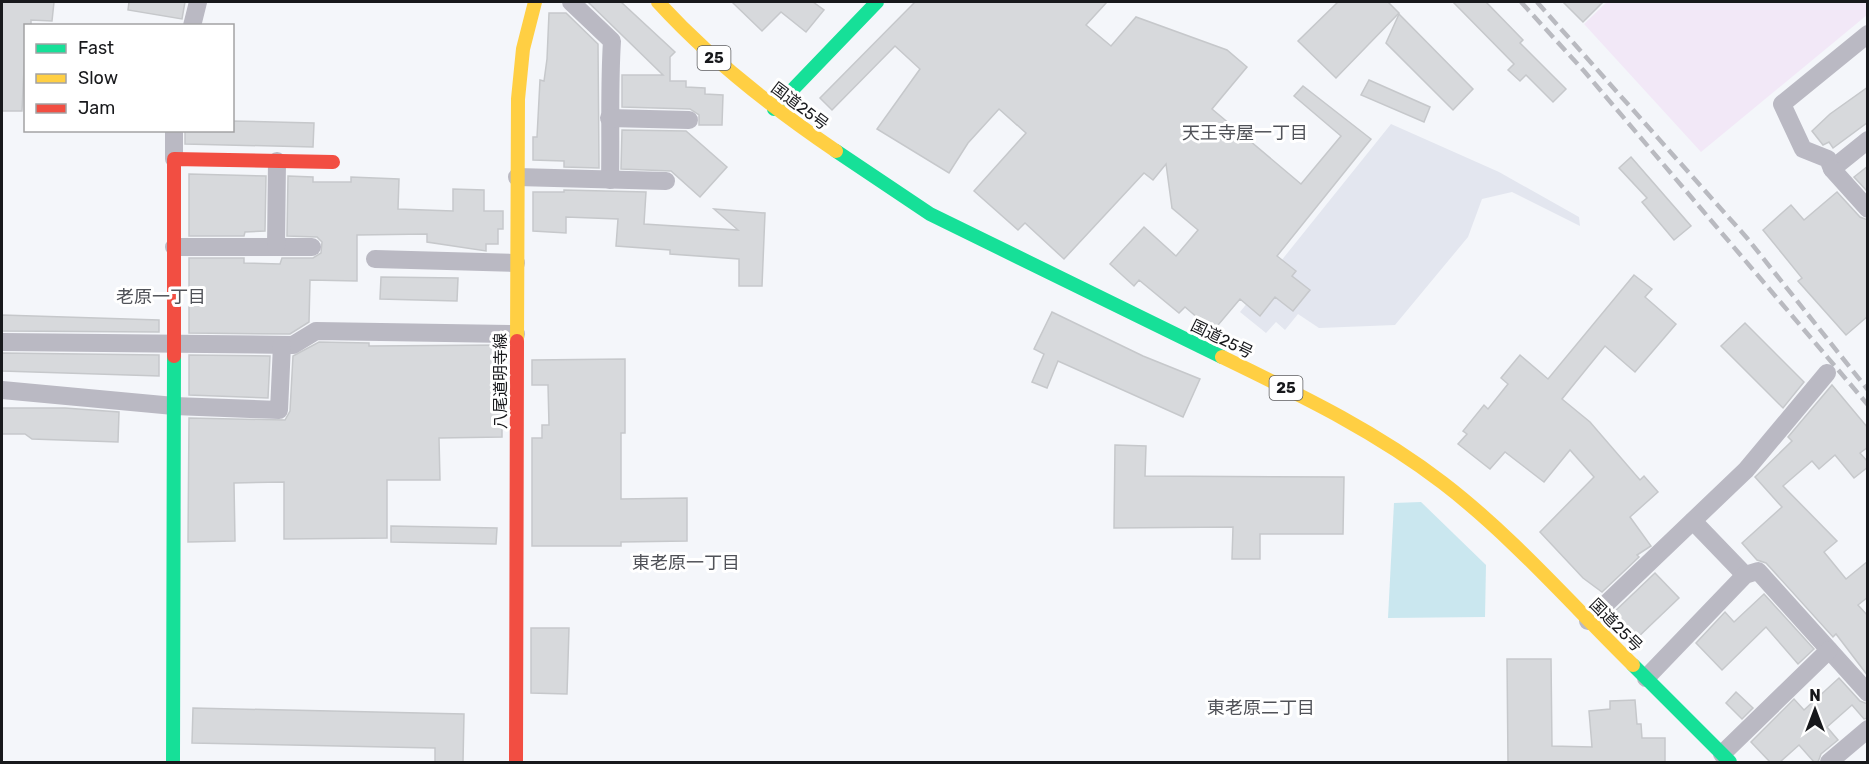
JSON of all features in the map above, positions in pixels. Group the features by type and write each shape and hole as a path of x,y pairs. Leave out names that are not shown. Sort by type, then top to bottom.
{"main road":[{"name":"八尾道明寺線","path":"516,762 518,99 523,49 535,2"},
{"name":"国道25号","path":"658,2 692,39 774,109 939,220 1345,417 1443,483 1509,542 1726,758"},
{"path":"774,109 876,2"},
{"path":"173,762 174,159 333,162"}],"street":[{"path":"192,24 198,2"},
{"path":"571,2 612,41 609,118 610,180"},
{"path":"1868,34 1782,104 1803,149 1828,159 1832,169 1868,209"},
{"path":"609,118 689,120"},
{"path":"174,132 174,159"},
{"path":"1832,169 1868,140"},
{"path":"276,247 277,161"},
{"path":"517,177 666,182"},
{"path":"174,247 312,247"},
{"path":"375,259 516,263"},
{"path":"2,342 293,345 316,331 516,334"},
{"path":"2,390 174,406 279,410 282,345"},
{"path":"1588,621 1746,470 1827,373"},
{"path":"1693,521 1745,575"},
{"path":"1646,678 1745,575 1758,571 1868,693"},
{"path":"1726,758 1828,650"},
{"path":"1829,762 1868,729"}],"shaded area":[{"path":"1607,2 1867,2 1867,15 1701,152 1584,24"},
{"path":"1391,124 1499,172 1579,217 1580,226 1512,192 1482,199 1468,237 1395,325 1319,328 1298,314 1285,330 1276,322 1266,333 1240,312"}],"water":[{"path":"1421,502 1486,565 1485,617 1388,618 1394,503"}],"building":[{"path":"2,2 54,2 52,21 31,20 31,24 24,24 22,111 2,111"},
{"path":"129,2 185,2 182,19 128,10"},
{"path":"588,2 621,2 675,52 670,57 670,81 686,81 686,87 705,88 705,94 723,95 722,125 699,125 699,115 690,109 622,107 622,75 663,75"},
{"path":"732,2 813,2 824,10 806,32 781,12 762,31"},
{"path":"915,2 1107,2 1086,25 1111,46 1136,17 1227,50 1247,67 1212,109 1301,184 1341,136 1294,96 1303,86 1371,139 1277,256 1296,271 1292,276 1310,290 1293,311 1275,297 1260,316 1240,299 1213,331 1185,307 1179,313 1139,280 1134,286 1110,264 1144,227 1176,256 1198,230 1172,208 1166,164 1153,180 1144,173 1064,259 1025,223 1018,230 974,191 1026,133 999,109 968,143 949,173 877,129 920,69 895,46 832,110 820,98"},
{"path":"1338,2 1388,2 1399,13 1336,78 1298,41"},
{"path":"1453,2 1486,2 1523,40 1520,43 1566,89 1553,102 1526,75 1520,81 1508,70 1514,64"},
{"path":"1563,2 1603,2 1583,22"},
{"path":"549,13 566,13 598,44 599,168 564,167 564,161 533,160 533,137 537,137 540,80 544,81 547,59"},
{"path":"1399,14 1473,89 1453,110 1386,43"},
{"path":"1369,80 1430,107 1424,122 1361,95"},
{"path":"1868,87 1868,122 1833,148 1829,142 1823,145 1812,131 1830,114"},
{"path":"234,121 314,123 313,147 185,144 185,132 234,132"},
{"path":"622,130 686,131 727,167 700,197 671,171 621,169"},
{"path":"1631,157 1691,226 1674,240 1642,202 1647,198 1619,168"},
{"path":"1868,166 1868,192 1854,177"},
{"path":"189,174 266,176 265,231 245,232 244,236 189,236"},
{"path":"288,176 313,177 313,182 351,182 351,177 399,179 398,209 453,211 453,189 484,190 484,211 503,211 503,229 498,229 498,244 486,244 486,251 427,242 427,234 357,235 357,281 310,280 309,322 290,334 189,333 189,258 244,258 244,263 280,264 282,258 313,258 321,253 322,242 317,237 287,236"},
{"path":"564,190 646,192 644,224 738,230 714,209 765,213 762,286 739,286 739,259 670,254 670,250 616,246 618,219 566,217 566,233 533,231 533,192 564,192"},
{"path":"1837,192 1860,217 1868,220 1868,316 1846,335 1798,281 1802,278 1763,230 1791,205 1804,220"},
{"path":"1634,275 1652,289 1645,297 1676,324 1635,372 1605,346 1562,399 1590,422 1640,480 1644,476 1658,492 1630,517 1651,546 1637,555 1639,557 1602,592 1583,578 1540,532 1594,477 1570,450 1544,482 1505,452 1490,469 1458,444 1467,434 1463,431 1484,405 1488,409 1508,384 1501,378 1520,355 1548,379"},
{"path":"381,277 458,278 457,301 380,299"},
{"path":"1052,312 1143,356 1200,379 1183,417 1058,361 1047,388 1032,382 1044,354 1034,349"},
{"path":"2,315 159,320 159,332 2,331"},
{"path":"1745,323 1804,382 1783,408 1721,346"},
{"path":"319,342 369,343 369,346 502,345 502,437 439,438 440,480 387,480 387,538 284,539 284,482 234,483 235,541 188,542 189,418 285,420 290,411 293,356"},
{"path":"2,353 159,355 159,376 2,371"},
{"path":"189,355 270,356 268,398 189,395"},
{"path":"625,359 625,433 621,433 621,499 687,498 687,541 621,542 621,546 532,546 532,438 542,438 542,425 549,425 548,385 532,385 532,360"},
{"path":"1832,385 1868,428 1868,447 1860,453 1868,462 1868,467 1854,478 1835,455 1819,469 1812,461 1783,486 1837,541 1824,552 1846,579 1868,561 1868,597 1858,605 1868,616 1868,676 1836,634 1833,637 1766,563 1757,560 1742,543 1782,507 1755,477 1792,441 1788,437"},
{"path":"2,408 65,408 119,412 118,442 32,439 25,434 2,434"},
{"path":"1115,445 1146,446 1145,476 1344,477 1343,534 1260,534 1260,559 1232,559 1233,527 1114,528"},
{"path":"391,526 497,528 496,544 391,542"},
{"path":"1655,573 1679,598 1635,640 1611,615"},
{"path":"1764,594 1814,649 1798,664 1766,627 1722,670 1696,643 1725,612 1734,622"},
{"path":"531,628 569,628 567,694 531,693"},
{"path":"1507,659 1551,659 1552,746 1592,747 1589,711 1610,709 1610,701 1635,700 1637,724 1641,724 1642,738 1665,738 1665,762 1508,762"},
{"path":"1839,678 1860,701 1868,704 1868,718 1864,719 1852,705 1827,727 1838,740 1821,754 1818,762 1814,762 1799,745 1780,762 1770,762 1751,742 1794,699 1804,710"},
{"path":"1736,692 1753,708 1742,719 1726,703"},
{"path":"193,708 464,714 463,762 435,762 435,748 192,743"}],"railway":[{"path":"1521,2 1584,71 1868,405"},
{"path":"1537,2 1747,238 1868,390"}],"traffic: fast":[{"path":"774,109 877,2"},
{"path":"836,151 930,214 1222,357"},
{"path":"173,762 174,356"},
{"path":"1633,665 1730,762"}],"traffic: slow":[{"path":"517,341 518,99 523,49 535,2"},
{"path":"658,2 720,63 788,117 836,151"},
{"path":"1222,357 1363,430 1443,483 1493,525 1633,665"}],"traffic: jam":[{"path":"174,356 174,159 333,162"},
{"path":"516,762 517,341"}],"district":[{"name":"天王寺屋一丁目","path":"1245,133"},
{"name":"老原一丁目","path":"161,297"},
{"name":"東老原一丁目","path":"686,563"},
{"name":"東老原二丁目","path":"1261,708"}]}
